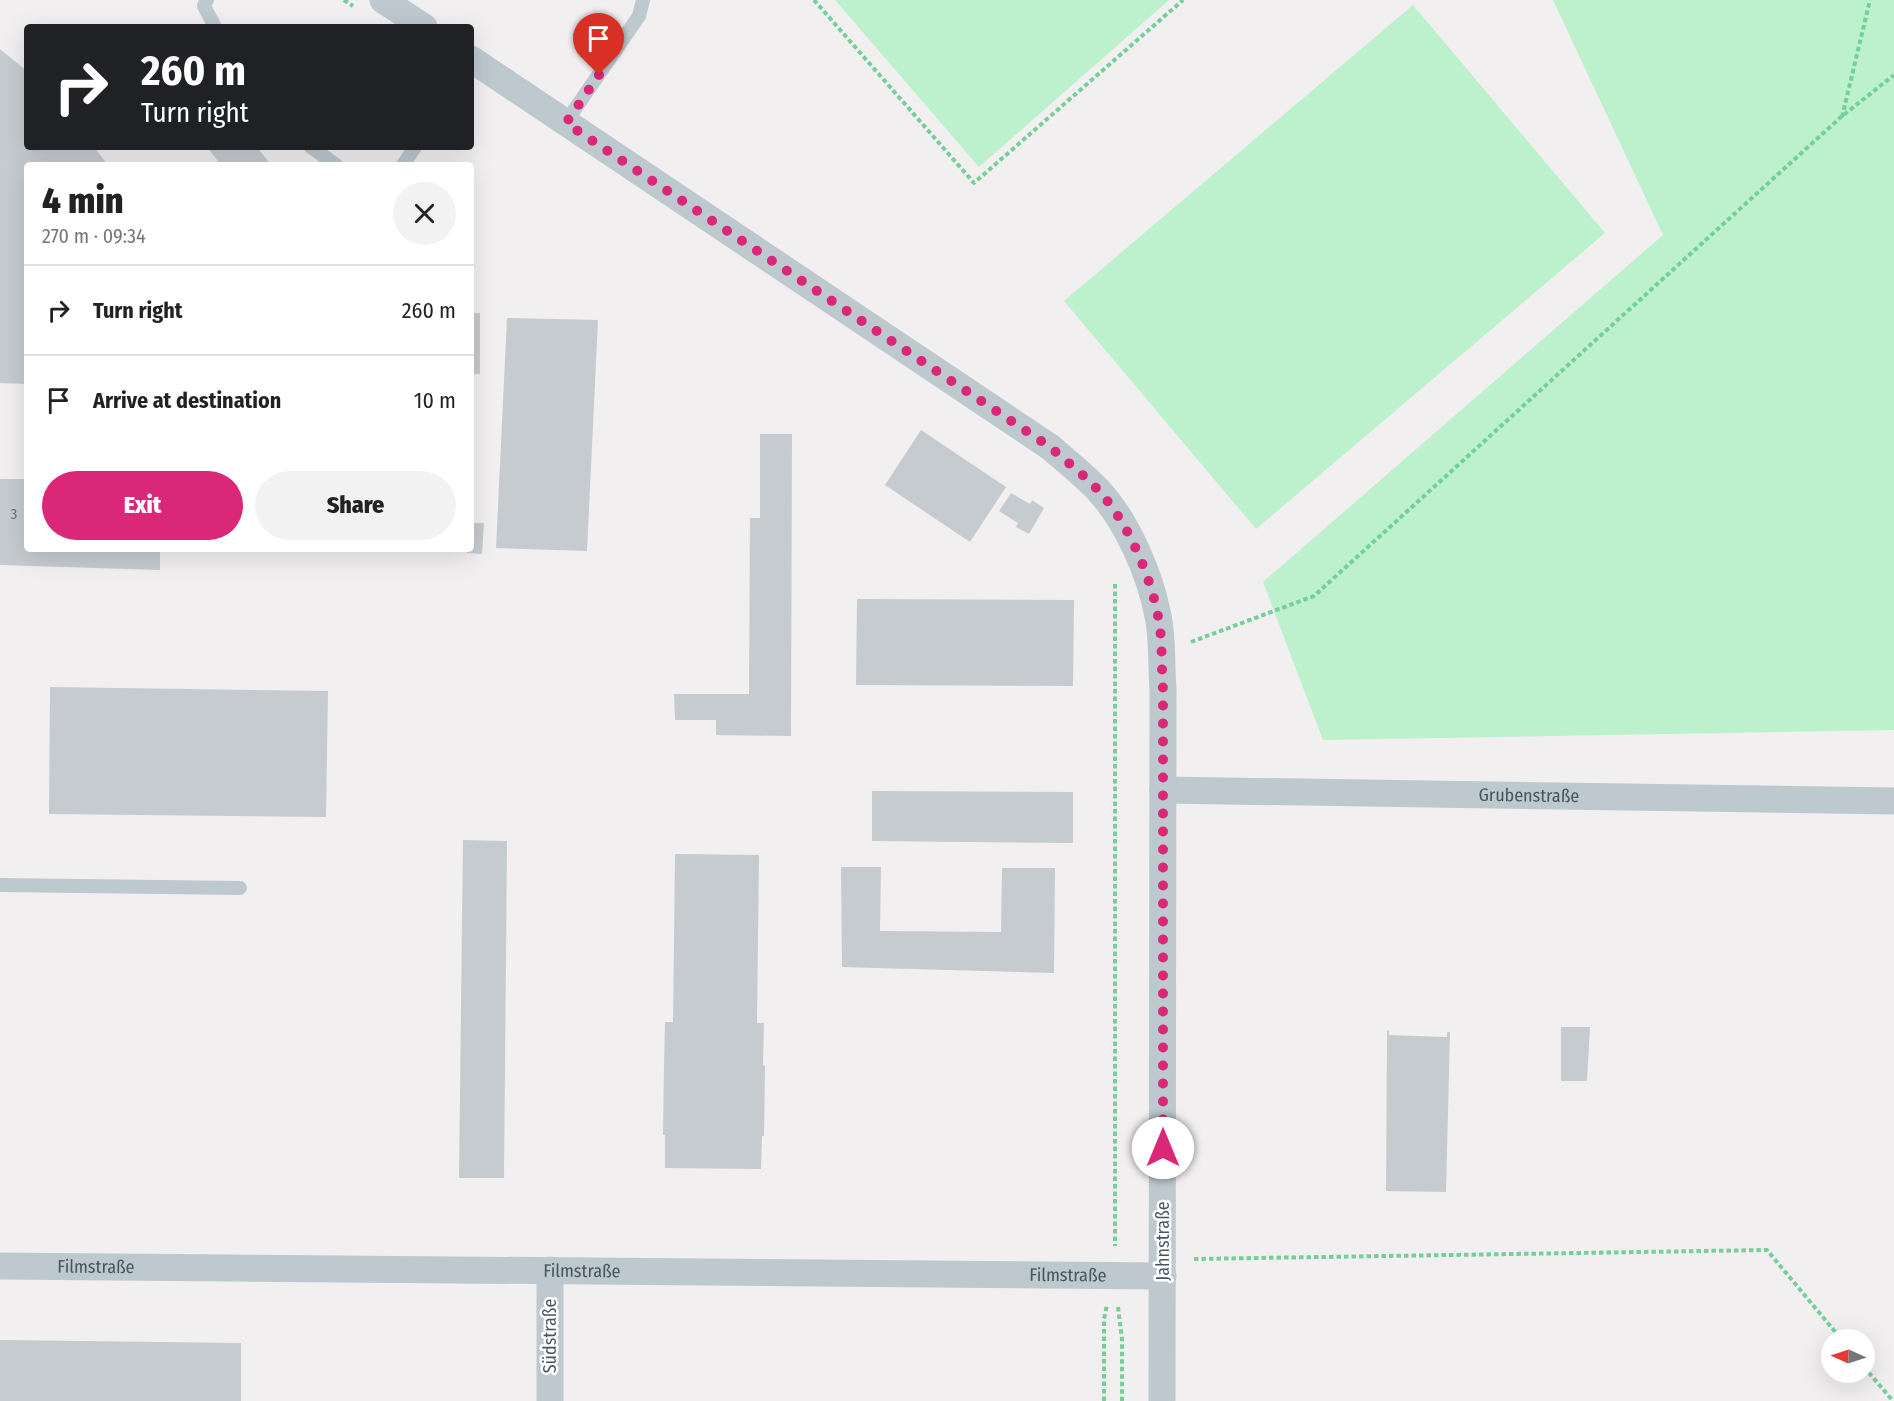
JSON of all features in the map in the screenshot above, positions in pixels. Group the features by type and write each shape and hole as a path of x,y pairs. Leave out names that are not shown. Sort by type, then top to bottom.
{"street":[{"path":"383,0 419,24"},
{"name":"Jahnstraße","path":"474,62 1050,447 1099,491 1127,532 1153,595 1159,618 1163,689 1162,1401"},
{"name":"Grubenstraße","path":"1162,790 1894,801"},
{"name":"Filmstraße","path":"0,1266 1115,1275 1163,1267"},
{"name":"Südstraße","path":"550,1270 550,1401"}],"lane":[{"path":"207,0 204,6 213,24"},
{"path":"566,123 639,16 643,0"},
{"path":"315,150 332,162"},
{"path":"0,885 240,888"}],"path":[{"path":"814,0 974,183 1183,0"},
{"path":"1842,117 1870,0"},
{"path":"1160,647 1191,642 1314,596 1842,117 1894,75"},
{"path":"1115,578 1115,1275 1122,1339 1122,1401"},
{"path":"1163,1267 1252,1259 1767,1250 1833,1329"},
{"path":"1104,1401 1104,1319 1115,1275"},
{"path":"1875,1379 1893,1401"}],"green space":[{"path":"835,0 1169,0 979,167"},
{"path":"1553,0 1894,0 1894,730 1323,740 1263,582 1663,235"},
{"path":"1413,5 1605,233 1256,529 1064,301"}],"building":[{"path":"0,49 24,69 24,150 96,150 106,162 24,162 24,384 0,383"},
{"path":"209,150 259,150 269,162 219,162"},
{"path":"474,313 480,313 480,374 474,374"},
{"path":"507,318 598,320 587,551 496,548"},
{"path":"921,430 1006,487 970,542 885,485"},
{"path":"760,434 792,434 791,736 716,735 716,720 675,720 674,694 749,694 750,518 760,518"},
{"path":"0,479 24,479 24,552 160,552 160,570 0,565"},
{"path":"1011,493 1030,504 1032,500 1044,508 1029,534 1016,527 1018,523 999,511"},
{"path":"474,523 484,523 482,554 467,553 474,552"},
{"path":"857,599 1074,600 1073,686 856,685"},
{"path":"50,687 328,691 326,817 49,814"},
{"path":"872,791 1073,792 1073,843 872,841"},
{"path":"463,840 507,841 504,1178 459,1178"},
{"path":"675,854 759,855 757,1023 764,1023 763,1065 765,1066 761,1169 665,1168 665,1135 663,1135 665,1022 673,1022"},
{"path":"841,867 881,867 880,931 1001,932 1002,868 1055,868 1054,973 842,967"},
{"path":"1561,1027 1590,1027 1587,1081 1561,1081"},
{"path":"1387,1030 1389,1035 1447,1037 1447,1032 1450,1032 1446,1192 1386,1191"},
{"path":"0,1340 241,1343 241,1401 0,1401"}],"route":[{"path":"599,75 566,123 1050,447 1099,491 1127,532 1142,565 1159,618 1163,689 1163,1148"}]}
